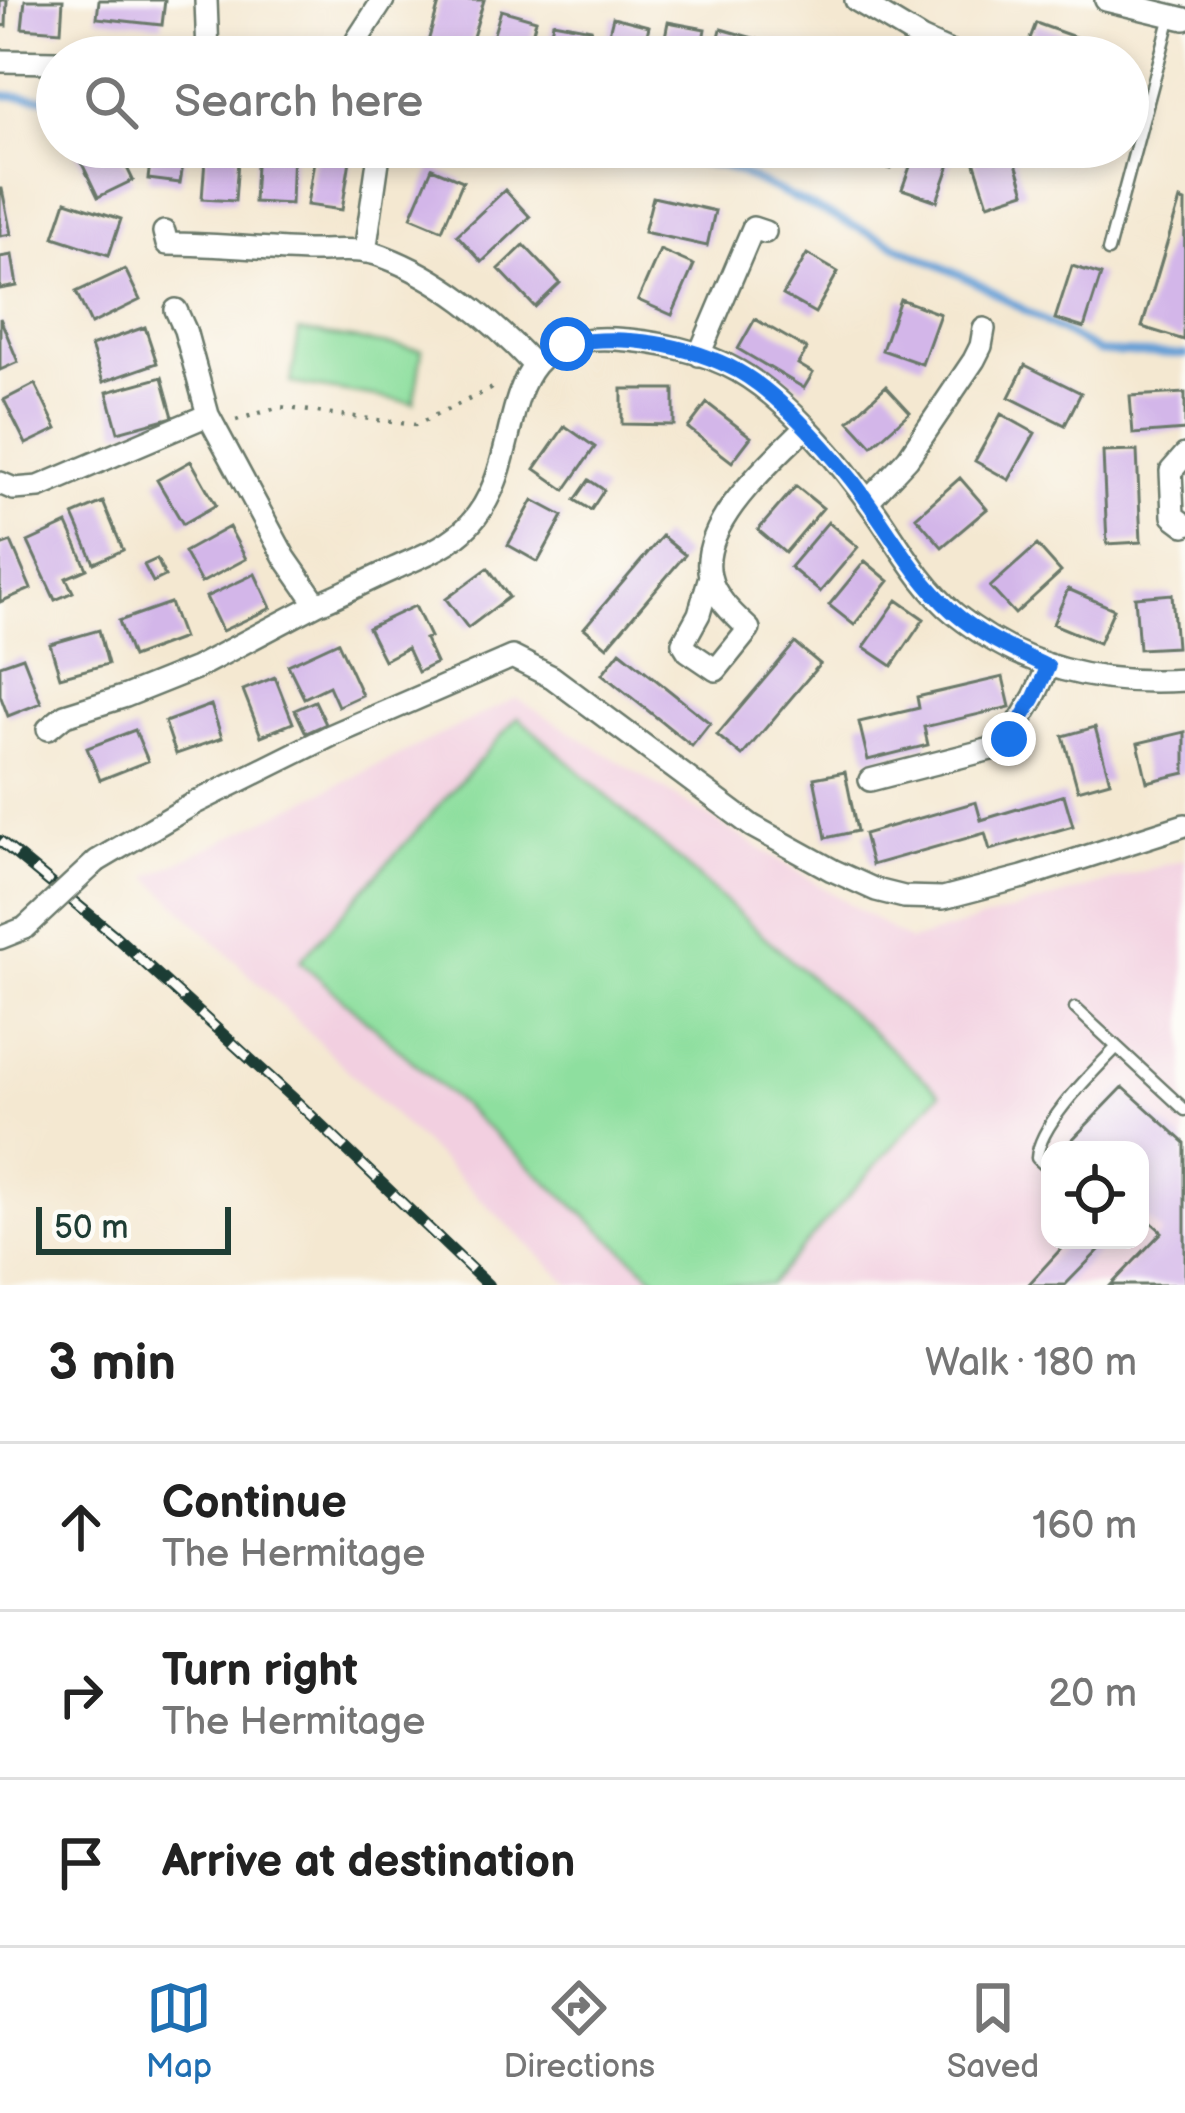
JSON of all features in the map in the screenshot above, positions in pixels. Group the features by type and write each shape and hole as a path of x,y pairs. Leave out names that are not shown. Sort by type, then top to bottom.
{"street":[{"path":"206,0 207,36"},
{"path":"360,36 383,0"},
{"path":"856,0 918,36"},
{"path":"1106,0 1178,18"},
{"path":"0,61 36,62"},
{"path":"365,253 377,168"},
{"path":"699,356 753,228 765,232"},
{"path":"164,232 167,244 379,255 457,298 507,336 529,371"},
{"path":"176,310 210,421 285,558 317,604"},
{"path":"868,501 908,458 974,360 984,329"},
{"path":"48,729 65,715 196,668 317,604 440,549 470,524 491,493 529,371 567,344 588,340 639,342 699,356 758,384 849,476 913,567 952,611 991,638 1048,667 1080,675 1125,681 1185,680"},
{"path":"0,483 14,489 39,487 210,421"},
{"path":"710,576 711,548 721,523 805,428"},
{"path":"1185,454 1171,471 1174,516 1185,525"},
{"path":"0,938 25,928 97,861 195,802 512,656 552,676 752,826 832,870 890,894 943,898 1185,825"},
{"path":"870,780 991,749 1009,739 1048,667"}],"lane":[{"path":"1149,115 1178,18"},
{"path":"1108,251 1133,168"},
{"path":"1075,1008 1185,1110"},
{"path":"1041,1162 1038,1143 1117,1047"}],"path":[{"path":"210,421 280,407 415,425 529,371"}],"shaded area":[{"path":"516,698 910,941 1185,859 1185,1285 570,1285 148,877"}],"green space":[{"path":"299,331 422,350 414,403 291,383"},
{"path":"518,717 940,1093 769,1285 663,1285 300,961"}],"building":[{"path":"0,0 7,0 6,26 0,25"},
{"path":"25,0 63,0 61,31 22,28"},
{"path":"99,0 165,0 162,25 97,18"},
{"path":"440,0 484,0 473,36 430,36"},
{"path":"501,10 536,20 532,36 493,36"},
{"path":"613,17 649,26 647,36 608,36"},
{"path":"553,22 591,29 590,36 550,36"},
{"path":"668,22 705,29 704,36 665,36"},
{"path":"1036,23 1072,36 1031,36"},
{"path":"721,29 746,36 719,36"},
{"path":"84,168 127,168 133,180 98,197"},
{"path":"149,168 182,168 180,183 148,179"},
{"path":"204,168 237,168 235,201 202,199"},
{"path":"256,168 292,168 291,204 254,202"},
{"path":"313,168 349,168 342,210 307,205"},
{"path":"432,168 463,181 442,230 411,217"},
{"path":"910,168 949,168 937,201 902,189"},
{"path":"976,168 1018,168 1025,192 988,204"},
{"path":"0,189 11,234 0,236"},
{"path":"505,190 530,217 482,262 457,235"},
{"path":"653,197 715,211 707,246 644,232"},
{"path":"1180,200 1185,202 1184,340 1142,327"},
{"path":"66,201 121,219 109,255 54,237"},
{"path":"524,245 560,283 535,307 499,269"},
{"path":"660,250 694,265 672,315 638,300"},
{"path":"807,254 838,272 815,313 783,295"},
{"path":"12,255 17,286 0,289 0,257"},
{"path":"1072,266 1101,275 1084,328 1055,319"},
{"path":"125,269 140,300 91,324 76,292"},
{"path":"900,299 940,314 922,364 882,350"},
{"path":"0,318 18,362 0,370"},
{"path":"755,319 807,349 798,364 813,373 804,388 738,349"},
{"path":"145,327 157,363 103,382 91,346"},
{"path":"1025,365 1081,393 1065,425 1009,397"},
{"path":"162,377 173,417 118,432 107,392"},
{"path":"35,384 57,429 26,444 4,400"},
{"path":"886,386 910,412 872,446 849,421"},
{"path":"622,389 674,389 674,425 622,424"},
{"path":"1185,393 1185,430 1133,434 1130,396"},
{"path":"707,403 751,437 732,462 688,428"},
{"path":"1001,414 1035,433 1009,480 975,461"},
{"path":"565,426 595,447 565,490 535,469"},
{"path":"1137,451 1141,542 1107,544 1103,452"},
{"path":"191,461 216,505 183,524 157,480"},
{"path":"960,478 987,509 942,547 916,517"},
{"path":"589,480 604,490 591,510 575,500"},
{"path":"796,486 823,508 785,553 758,530"},
{"path":"533,500 563,516 538,562 508,545"},
{"path":"103,502 123,550 94,563 73,515"},
{"path":"828,522 858,547 820,592 790,567"},
{"path":"67,524 87,569 66,578 73,592 55,600 28,542"},
{"path":"229,527 246,559 201,583 184,552"},
{"path":"662,536 685,555 607,647 584,628"},
{"path":"11,542 31,589 0,602 0,546"},
{"path":"1037,545 1061,572 1015,614 990,587"},
{"path":"157,559 165,576 153,582 144,565"},
{"path":"865,561 889,581 854,625 829,605"},
{"path":"488,568 509,597 468,628 446,599"},
{"path":"255,574 271,608 222,631 206,597"},
{"path":"1068,589 1114,609 1099,643 1053,624"},
{"path":"1172,594 1176,647 1139,649 1135,597"},
{"path":"897,600 924,619 892,666 864,647"},
{"path":"170,603 183,638 132,657 119,621"},
{"path":"415,606 436,663 418,672 407,648 384,660 368,628"},
{"path":"99,630 108,664 60,677 50,644"},
{"path":"338,642 362,695 338,706 329,686 304,698 288,665"},
{"path":"795,643 820,664 742,756 717,735"},
{"path":"620,651 710,723 692,746 602,674"},
{"path":"23,657 41,703 8,716 0,695 0,665"},
{"path":"275,677 293,723 261,736 243,690"},
{"path":"1003,677 1010,707 924,727 928,745 868,760 859,722 919,708 917,697"},
{"path":"315,701 326,724 306,733 295,710"},
{"path":"211,705 222,738 176,754 165,722"},
{"path":"1095,727 1110,781 1078,790 1063,736"},
{"path":"135,730 148,761 100,780 87,748"},
{"path":"1185,732 1185,773 1147,782 1138,743"},
{"path":"845,772 857,831 826,838 814,778"},
{"path":"1064,795 1073,826 990,850 985,833 872,865 864,834 976,802 981,820"},
{"path":"1123,1087 1185,1143 1185,1285 1111,1285 1162,1232 1149,1220 1149,1141 1071,1141"},
{"path":"1061,1249 1100,1249 1065,1285 1028,1285"}],"waterway":[{"path":"0,95 36,98"},
{"path":"728,168 975,282 1099,352 1185,355"}],"railway":[{"path":"0,841 114,935 488,1285"}],"route":[{"path":"567,344 614,339 677,349 736,370 780,402 849,476 913,567 952,611 991,638 1048,667 1009,739"}]}
